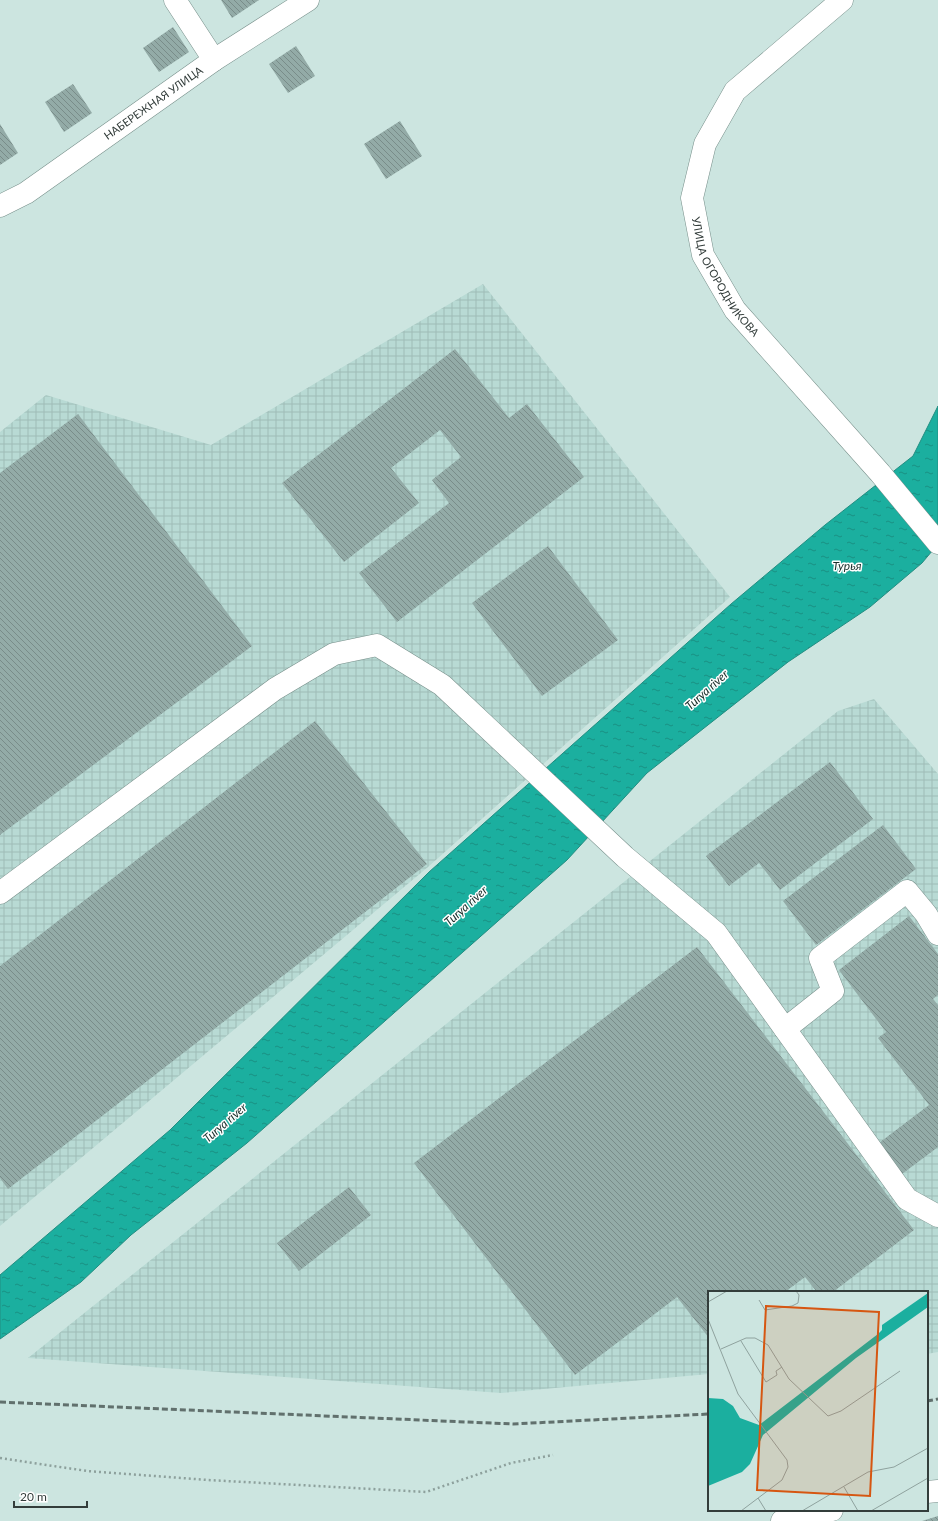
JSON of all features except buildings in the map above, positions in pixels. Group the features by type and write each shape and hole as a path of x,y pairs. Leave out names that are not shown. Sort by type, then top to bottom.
{"street":[{"path":"175,0 214,60"},
{"name":"НАБЕРЕЖНАЯ УЛИЦА","path":"0,206 26,193 214,60 308,0"},
{"name":"УЛИЦА ОГОРОДНИКОВА","path":"842,0 735,91 705,144 692,198 703,255 734,310 880,473 938,543"},
{"path":"0,893 275,689 334,654 376,644 442,685 625,857 716,934 907,1199 938,1216"},
{"path":"785,1029 833,991 820,958 907,891 926,914 938,934"},
{"path":"928,1492 938,1491"},
{"path":"782,1521 827,1511"}],"path":[{"path":"0,1458 95,1472 426,1492 511,1463 554,1455"}],"shaded area":[{"path":"483,284 730,597 428,867 0,1226 0,432 46,395 211,445"},
{"path":"874,699 938,774 938,1352 928,1354 928,1291 708,1291 708,1374 501,1393 28,1358 838,711"}],"water":[{"name":"Турья","path":"938,406 938,544 922,563 870,607 788,662 647,773 567,860 247,1143 131,1235 81,1282 0,1339 0,1275 170,1130 429,872 731,604 825,525 913,456"}],"railway":[{"path":"928,1401 938,1399"},
{"path":"0,1402 513,1424 708,1414"}],"water label":[{"name":"Turya river","path":"707,690"},
{"name":"Turya river","path":"466,906"},
{"name":"Turya river","path":"225,1123"}]}
